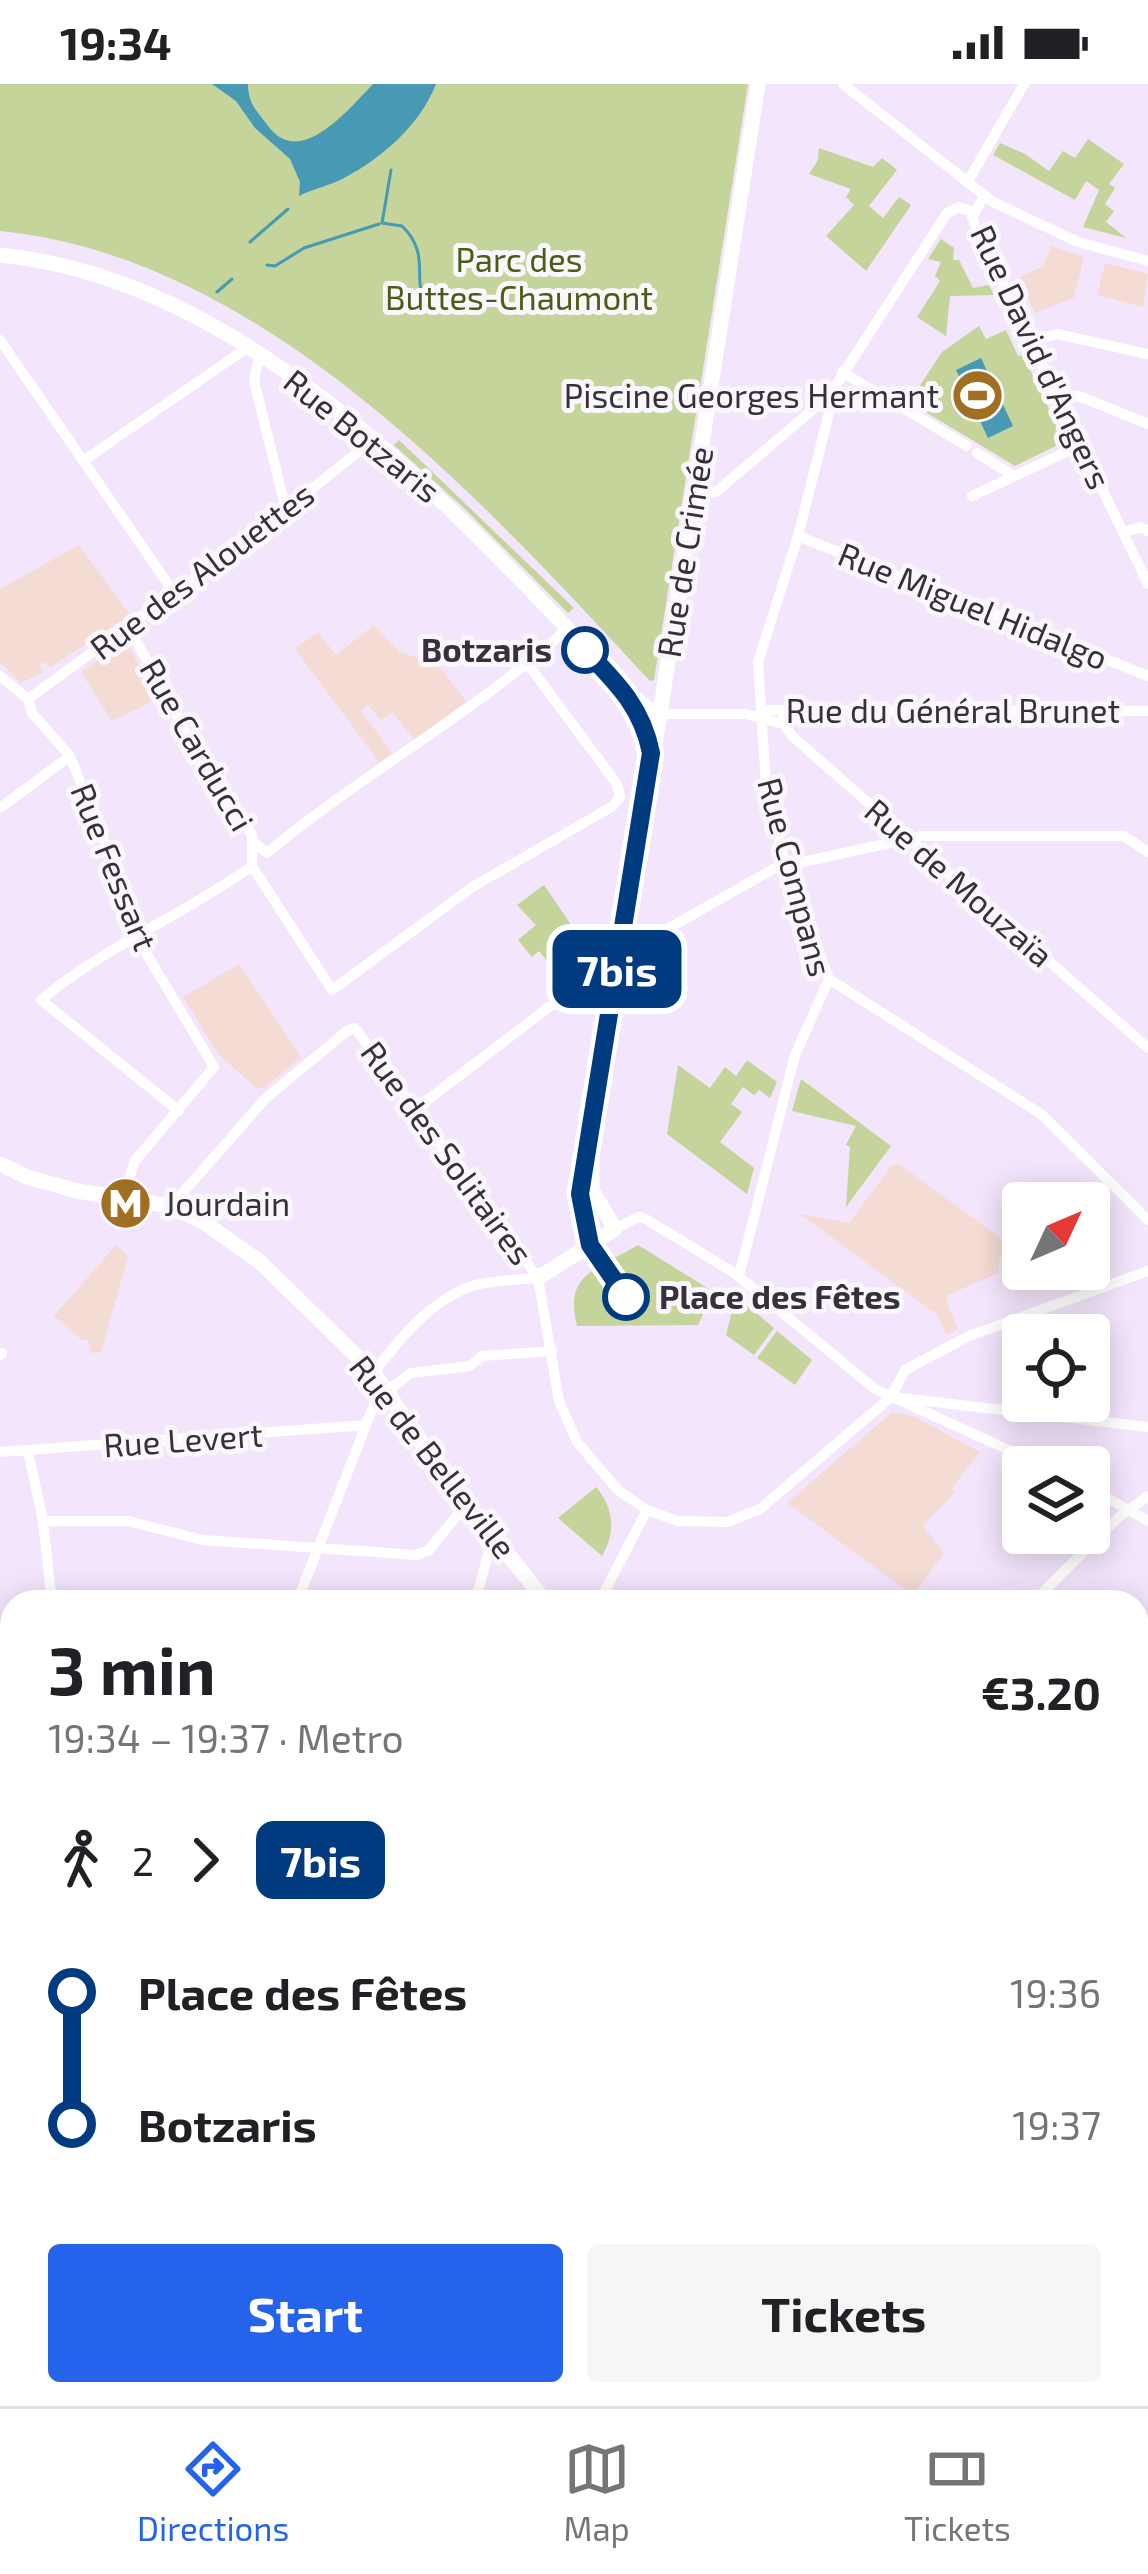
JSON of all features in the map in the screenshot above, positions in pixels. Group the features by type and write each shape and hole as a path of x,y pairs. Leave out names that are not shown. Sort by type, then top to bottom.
{"street":[{"name":"Rue de Crimée","path":"616,1228 592,1190 592,1150 758,84"},
{"path":"843,84 984,196 1026,221 1078,242 1148,261"},
{"path":"967,183 1024,84"},
{"name":"Rue David d'Angers","path":"984,196 974,212 976,228 1148,584"},
{"name":"Rue Compans","path":"739,1276 795,1055 829,980 786,865 766,784 758,662 842,372 947,213 958,207 974,212"},
{"name":"Rue Botzaris","path":"0,255 64,266 117,282 174,307 253,352 373,440 454,512 628,692 652,712 662,714"},
{"path":"1030,341 1052,334 1148,354"},
{"path":"0,340 175,594"},
{"path":"83,461 253,352"},
{"path":"253,352 254,381 286,510"},
{"path":"0,371 16,363"},
{"path":"842,372 1015,476"},
{"path":"1056,394 1078,396 1148,424"},
{"path":"693,496 716,492 823,401 832,402"},
{"name":"Rue des Alouettes","path":"28,699 175,594 373,440"},
{"path":"972,496 1081,445"},
{"path":"1123,532 1134,527 1148,531"},
{"name":"Rue Miguel Hidalgo","path":"798,536 1148,676"},
{"name":"Rue Carducci","path":"129,628 192,744 254,842 252,866"},
{"path":"254,842 267,854 307,820 415,748 568,628"},
{"path":"124,1199 134,1162 179,1111 41,1000 77,969 215,893 252,866 332,990 474,886 613,806 620,790 527,663"},
{"name":"Rue Fessart","path":"0,676 28,699 32,713 70,756 140,943 214,1070 179,1111"},
{"name":"Rue du Général Brunet","path":"662,714 761,715 766,710 783,717 1148,711"},
{"name":"Rue de Mouzaïa","path":"783,717 792,736 1148,1048"},
{"path":"0,808 70,756"},
{"path":"413,1112 610,961 786,865 942,836 1124,836 1148,852"},
{"path":"829,980 1041,1114 1148,1220"},
{"name":"Rue des Solitaires","path":"171,1207 266,1098 356,1028 538,1278"},
{"name":"Rue de Belleville","path":"0,1164 27,1177 171,1207 205,1222 259,1261 374,1373 466,1504 537,1590"},
{"path":"374,1373 406,1333 457,1292 480,1284 538,1278 638,1216 739,1276 856,1375 891,1397 1002,1446"},
{"path":"538,1278 559,1401 577,1442 600,1473 647,1510 688,1523 728,1522 776,1498 891,1397 904,1370 969,1336 1146,1276"},
{"path":"301,1590 376,1400 411,1373 470,1366 482,1356 552,1351"},
{"path":"891,1397 1148,1427"},
{"path":"988,1439 993,1411"},
{"name":"Rue Levert","path":"0,1452 366,1425"},
{"path":"28,1451 44,1521 51,1590"},
{"path":"1046,1590 1148,1496"},
{"path":"1110,1498 1148,1520"},
{"path":"44,1521 128,1521 203,1540 424,1555 466,1504"},
{"path":"605,1590 647,1510"},
{"path":"478,1590 494,1536"}],"shaded area":[{"path":"1051,246 1084,257 1074,298 1035,313 1018,278 1043,266"},
{"path":"1105,263 1148,274 1143,307 1097,295"},
{"path":"79,545 130,615 51,667 42,662 44,672 21,683 0,662 0,589"},
{"path":"374,625 400,652 438,665 466,701 415,741 392,712 381,720 368,705 361,711 392,753 379,762 295,649 318,632 336,655"},
{"path":"121,644 128,645 157,699 112,721 81,672"},
{"path":"239,964 301,1057 264,1088 256,1088 218,1054 183,997"},
{"path":"899,1164 1002,1239 998,1273 948,1295 958,1329 947,1335 936,1314 800,1214 849,1223 892,1165"},
{"path":"116,1245 128,1256 101,1352 91,1353 88,1339 82,1340 54,1316"},
{"path":"892,1412 913,1416 980,1452 952,1488 955,1492 923,1526 944,1553 917,1590 906,1590 787,1503"}],"green space":[{"name":"Parc des Buttes-Chaumont","path":"0,84 748,84 654,680 439,465 277,337 189,287 97,250 0,231"},
{"path":"1088,139 1124,164 1109,184 1115,188 1105,204 1114,211 1106,222 1126,238 1083,227 1099,190 1086,181 1075,200 993,155 1000,143 1049,171 1063,151 1075,158"},
{"path":"819,148 873,167 882,158 897,170 869,206 883,218 899,197 911,205 866,271 826,236 854,205 846,197 851,189 809,174"},
{"path":"941,239 954,248 953,260 959,260 973,288 989,285 994,295 950,296 946,336 917,317 940,281 935,276 941,262 928,259"},
{"name":"Piscine Georges Hermant","path":"979,326 986,339 1006,330 1062,436 1058,445 1015,466 909,402 942,352"},
{"path":"399,440 574,608 568,613 394,445"},
{"path":"544,885 580,938 548,962 539,951 532,957 518,940 536,925 517,905"},
{"path":"747,1060 777,1082 770,1098 743,1087 731,1104 742,1112 720,1142 754,1168 747,1194 667,1134 678,1065 710,1088 725,1067 736,1076"},
{"path":"801,1079 891,1146 846,1207 850,1147 846,1145 856,1126 792,1111"},
{"path":"638,1245 714,1292 698,1325 577,1326 574,1308 580,1283 597,1267"},
{"path":"736,1296 774,1328 754,1355 726,1335"},
{"path":"777,1331 812,1360 795,1385 757,1358"},
{"path":"596,1487 611,1520 602,1556 558,1518"}],"water":[{"path":"212,84 248,84 251,102 268,126 281,138 294,141 323,131 373,84 436,84 420,113 386,150 344,178 299,196 300,182 290,159 255,128 236,101"},
{"path":"981,358 1013,426 988,438 956,370"}],"waterway":[{"path":"391,170 382,223 402,226 411,236 419,256 425,301"},
{"path":"250,242 288,209"},
{"path":"267,265 275,266 304,248 379,224"},
{"path":"217,292 232,279"}],"metro line":[{"name":"7bis","path":"585,650 631,698 651,753 580,1194 590,1245 626,1297"}],"place":[{"name":"Piscine Georges Hermant","path":"978,396"},
{"name":"Botzaris","path":"585,650"},
{"name":"Jourdain","path":"125,1204"},
{"name":"Place des Fêtes","path":"626,1297"}]}
